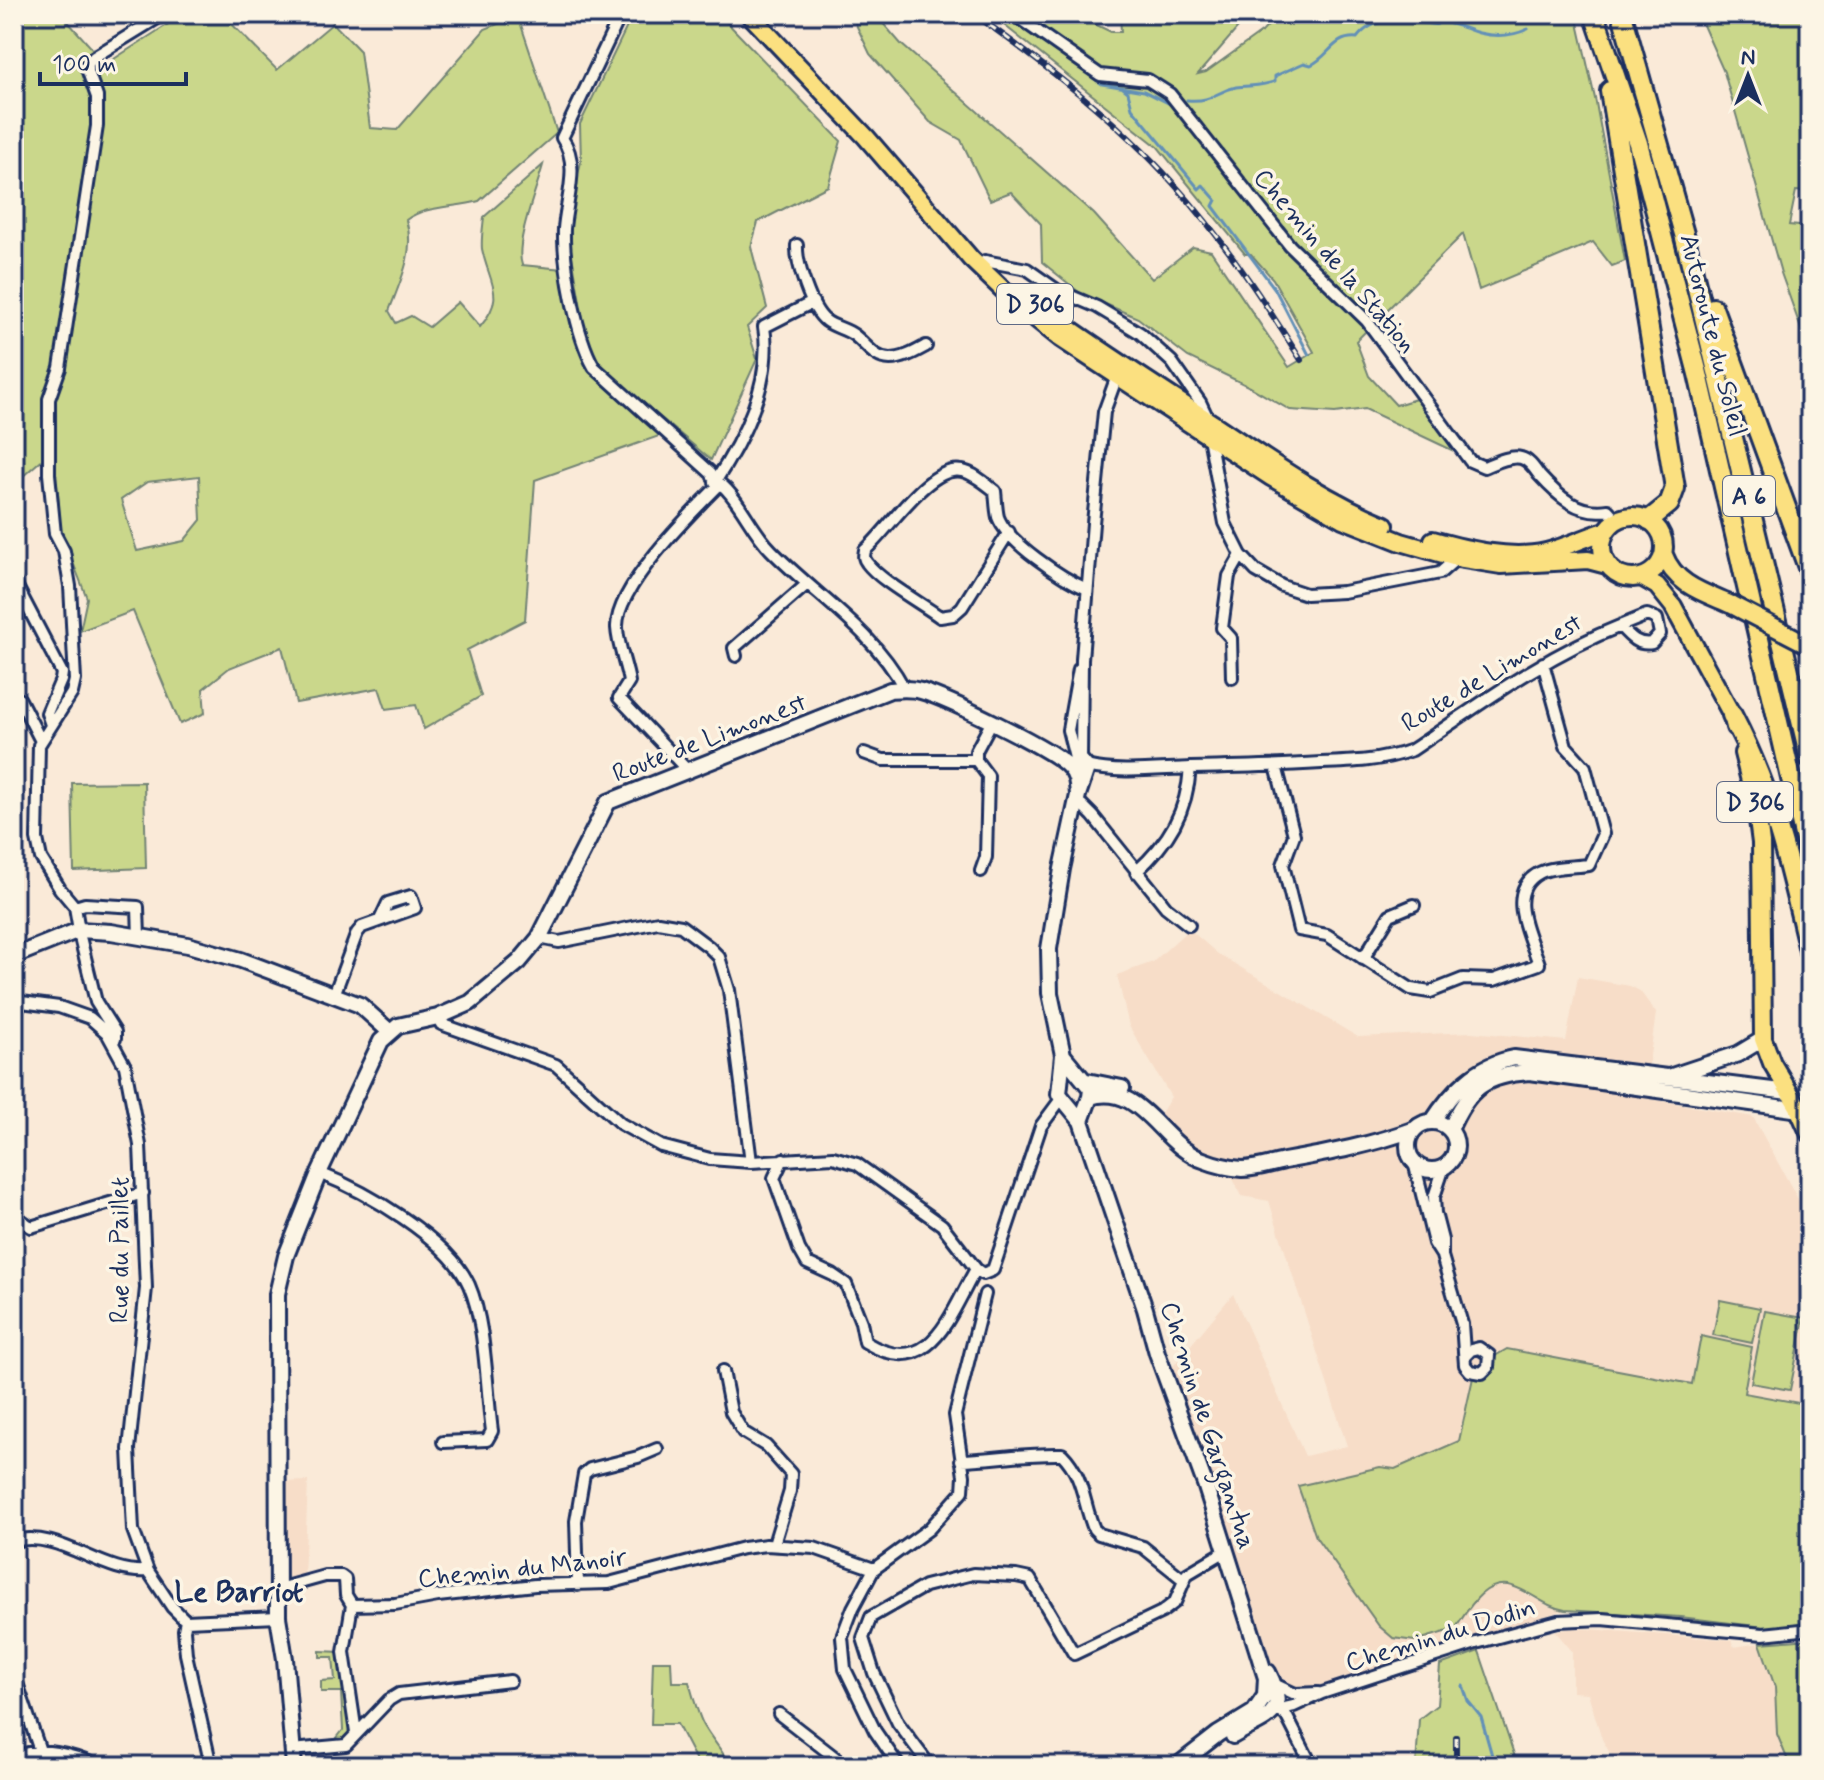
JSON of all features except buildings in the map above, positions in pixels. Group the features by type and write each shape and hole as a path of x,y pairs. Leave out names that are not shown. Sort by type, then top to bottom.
{"highway":[{"path":"1594,14 1616,119 1675,488 1669,504 1649,520"},
{"name":"Autoroute du Soleil","path":"1594,14 1638,143 1694,358 1810,861"},
{"name":"Autoroute du Soleil","path":"1622,14 1684,234 1810,758"},
{"path":"1684,234 1810,573"},
{"path":"1732,715 1769,794 1790,866 1810,955"},
{"path":"1807,1105 1810,1132"}],"main road":[{"name":"D 306","path":"749,14 866,137 971,259 1040,322 1117,376 1347,508 1402,532 1503,554 1527,554 1563,547 1612,525"},
{"name":"D 306","path":"760,14 871,130 985,261 1017,291 1309,501 1343,519 1401,542 1457,558 1501,565 1588,560 1607,565"},
{"path":"1664,555 1660,565 1643,578 1623,577 1607,565 1602,548 1612,525 1633,516 1649,520 1663,535 1664,555 1681,580 1809,646"},
{"name":"D 306","path":"1643,578 1657,586 1673,606 1732,715 1751,783 1761,843 1763,1039 1772,1063 1789,1092 1807,1105"}],"street":[{"path":"114,1044 115,1032 96,1002 75,907 60,889 38,849 37,769 41,741 72,693 75,680 70,586 64,551 55,534 51,496 48,415 49,399 60,368 94,156 98,105 86,66 94,57 164,14"},
{"path":"621,14 562,138 572,158 564,231 566,252 577,322 587,356 594,367 711,473 767,546 806,585 858,626 896,673 904,688 943,699 1080,767"},
{"name":"Chemin de la Station","path":"1013,14 1100,75 1148,80 1170,94 1290,246 1367,321 1470,461 1484,467 1512,458 1529,462 1564,500 1593,511 1608,510 1612,525"},
{"path":"797,245 797,257 813,302 823,319 854,334 876,355 889,359 909,355 926,346"},
{"path":"985,261 1027,269 1057,290 1097,307 1140,333 1172,362 1200,402 1209,428 1225,523 1241,555 1256,571 1282,586 1306,594 1327,594 1440,573 1457,558"},
{"path":"688,771 619,698 629,682 616,627 620,607 648,563 717,483 739,442 760,390 766,364 764,327 813,302"},
{"path":"1073,1100 1050,993 1048,958 1061,873 1077,799 1087,589 1104,412 1117,376"},
{"path":"1009,532 962,607 947,617 940,617 891,583 864,557 865,550 921,488 955,471 965,472 995,491 998,517 1009,532 1070,582 1087,589"},
{"path":"1232,678 1231,638 1222,628 1229,576 1241,555"},
{"path":"14,581 62,673 47,713 51,725"},
{"path":"736,656 734,648 806,585"},
{"name":"Route de Limonest","path":"1080,767 1276,766 1397,756 1412,750 1543,663 1620,626"},
{"path":"1080,767 1068,730 1082,659"},
{"path":"1276,766 1294,835 1283,865 1299,930 1327,935 1411,989 1430,992 1463,979 1494,980 1539,964 1519,903 1524,885 1540,872 1589,865 1603,834 1585,767 1566,746 1543,663"},
{"name":"Route de Limonest","path":"390,1032 398,1026 438,1017 470,1003 519,962 539,938 608,802 890,690 904,688"},
{"path":"14,696 20,700 41,741"},
{"path":"981,871 986,857 988,776 976,760 976,751 991,723"},
{"path":"864,753 883,760 976,760"},
{"path":"1136,872 1158,852 1175,828 1184,807 1190,768"},
{"path":"1077,799 1166,907 1189,925"},
{"path":"75,907 85,904 138,907 139,937"},
{"path":"1363,959 1390,915 1414,905"},
{"path":"334,995 357,933 362,927 380,920"},
{"path":"539,938 559,942 658,922 681,926 719,957 729,990 751,1162"},
{"path":"14,956 79,933 139,937 228,956 334,995 368,1010 390,1032 376,1050 319,1173 286,1256 277,1294 278,1617 285,1659 294,1766"},
{"name":"Rue du Paillet","path":"14,1001 77,1012 102,1028 125,1066 140,1145 146,1288 129,1449 133,1530 148,1571 172,1607 186,1621"},
{"path":"438,1017 441,1024 556,1065 621,1124 648,1140 710,1159 751,1162 833,1157 857,1164 942,1225 983,1274 990,1272 996,1264 1041,1126 1049,1117 1091,1089 1063,1055"},
{"path":"1668,1077 1738,1054 1763,1039"},
{"path":"1073,1100 1105,1093 1118,1094 1137,1105 1176,1146 1205,1161 1243,1169 1353,1149 1432,1122 1442,1106 1468,1079 1485,1066 1503,1060 1533,1059 1789,1092"},
{"path":"1450,1130 1466,1100 1478,1087 1492,1078 1530,1072 1807,1105"},
{"path":"1073,1100 1071,1077 1104,1083 1134,1093 1155,1123"},
{"name":"Chemin de Gargantua","path":"1073,1100 1145,1309 1157,1353 1205,1484 1270,1690 1278,1700 1276,1710"},
{"path":"1353,1149 1386,1148 1428,1170 1444,1167 1456,1150 1454,1136 1450,1130 1432,1122"},
{"path":"1415,1129 1408,1142 1434,1243 1442,1256"},
{"path":"783,1159 774,1178 799,1249 807,1263 846,1284 861,1322 865,1342 880,1351 900,1356 920,1350 937,1336 957,1308 976,1269"},
{"path":"1444,1167 1434,1197 1442,1256 1462,1324 1467,1369 1482,1373 1490,1363 1489,1355 1462,1324"},
{"path":"319,1173 375,1199 420,1232 458,1265 470,1287 478,1315 492,1431 487,1440 443,1442"},
{"path":"14,1215 31,1227 143,1193"},
{"path":"899,1766 875,1731 845,1669 842,1637 874,1569 929,1529 963,1491 964,1476 955,1415 985,1294"},
{"path":"1465,1356 1475,1348 1484,1350"},
{"path":"723,1371 731,1412 743,1432 766,1446 791,1474 790,1491 774,1544"},
{"path":"578,1585 576,1521 584,1474 590,1469 657,1449"},
{"path":"961,1460 1062,1454 1073,1465 1080,1479 1094,1529 1099,1534 1143,1547 1184,1580"},
{"path":"14,1541 37,1538 110,1564 148,1571"},
{"name":"Chemin du Manoir","path":"356,1605 395,1604 535,1585 618,1582 743,1548 774,1544 814,1548 874,1569"},
{"path":"930,1766 898,1723 874,1673 863,1638 871,1617 925,1586 973,1574 1016,1576 1030,1579 1074,1654 1162,1612 1175,1602 1187,1574 1224,1552"},
{"path":"278,1589 325,1576 345,1579 346,1595 356,1605 344,1652 356,1733"},
{"path":"211,1766 186,1654 186,1621 278,1617"},
{"name":"Chemin du Dodin","path":"1226,1729 1322,1693 1524,1628 1558,1621 1602,1619 1763,1634 1810,1629"},
{"path":"14,1674 40,1751"},
{"path":"292,1750 346,1745 399,1694 510,1681"},
{"path":"1177,1766 1254,1712 1270,1690"},
{"name":"Chemin du Dodin","path":"1270,1690 1295,1694 1322,1693"},
{"path":"1192,1766 1224,1741 1269,1718 1276,1710 1286,1715 1312,1766"},
{"path":"779,1714 846,1766"},
{"path":"14,1757 40,1751 98,1766"}],"shaded area":[{"path":"1189,929 1218,954 1358,1037 1472,1032 1566,1041 1578,977 1630,986 1640,991 1656,1013 1644,1098 1753,1117 1810,1221 1810,1405 1743,1393 1751,1347 1702,1336 1692,1384 1507,1349 1490,1359 1459,1441 1395,1469 1380,1467 1298,1487 1316,1537 1379,1626 1455,1629 1473,1602 1493,1586 1512,1586 1550,1607 1565,1610 1312,1689 1292,1688 1273,1676 1170,1370 1233,1294 1305,1456 1347,1446 1269,1201 1242,1196 1224,1162 1182,1142 1158,1118 1171,1097 1129,1026 1117,975 1153,962"},
{"path":"308,1481 304,1579 282,1583 281,1482"},
{"path":"1575,1628 1731,1640 1734,1647 1760,1643 1775,1687 1777,1734 1790,1766 1602,1766 1602,1758 1612,1757 1602,1739 1588,1693 1572,1692 1572,1651 1555,1631"}],"green space":[{"path":"14,14 61,14 106,64 184,14 222,14 277,70 333,23 360,51 370,128 397,130 485,29 518,16 557,133 479,201 432,209 406,220 408,255 389,311 396,323 411,316 429,327 458,302 480,327 493,306 494,297 482,249 484,217 543,165 521,244 522,265 563,269 577,342 590,373 662,435 535,480 525,620 467,650 481,696 424,729 416,705 386,709 379,688 296,703 282,647 229,668 203,689 205,713 180,724 133,611 80,631 87,598 61,532 54,449 14,484","holes":["199,476 201,520 184,541 137,551 121,500 147,482"]},
{"path":"633,14 719,14 841,141 828,186 758,222 751,247 767,308 747,327 757,359 711,460 608,373 593,355 584,325 569,238 572,198 581,162 580,124"},
{"path":"851,14 875,14 901,44 1094,214 1152,279 1193,247 1211,251 1289,367 1314,352 1273,279 1251,254 1245,254 1158,147 990,14 1074,14 1111,32 1121,32 1120,14 1250,14 1198,74 1206,72 1263,31 1279,14 1576,14 1625,261 1612,266 1593,242 1479,290 1463,234 1356,341 1369,376 1396,405 1416,399 1454,451 1365,409 1335,413 1290,410 1188,357 1138,318 1080,293 1042,262 1041,224 1011,192 990,200 961,140 930,122 870,54"},
{"path":"1698,14 1810,14 1810,192 1796,191 1789,225 1810,227 1810,254 1804,257 1810,264 1810,354 1781,273 1724,72"},
{"path":"144,782 146,868 74,871 72,783"},
{"path":"1720,1300 1760,1308 1752,1343 1713,1335"},
{"path":"1765,1311 1804,1318 1790,1390 1751,1383"},
{"path":"1701,1336 1752,1347 1744,1393 1810,1405 1810,1621 1773,1628 1680,1617 1565,1610 1512,1586 1502,1585 1478,1597 1455,1629 1415,1641 1393,1638 1379,1626 1316,1537 1298,1486 1380,1467 1395,1469 1459,1441 1474,1373 1486,1370 1490,1359 1507,1349 1692,1384"},
{"path":"1810,1639 1810,1766 1790,1766 1777,1734 1775,1687 1760,1643"},
{"path":"320,1651 341,1652 350,1727 347,1736 337,1741 323,1741 336,1739 343,1730 341,1692 321,1692 321,1681 335,1680 333,1657 320,1657"},
{"path":"1479,1651 1518,1766 1416,1766 1419,1719 1437,1705 1440,1665"},
{"path":"653,1661 671,1661 672,1682 689,1682 703,1724 730,1766 699,1766 677,1724 651,1724"}],"waterway":[{"path":"1003,14 1102,84 1144,91 1170,104"},
{"path":"1187,100 1209,98 1236,87 1275,81 1275,76 1304,63 1311,65 1337,43 1357,38 1364,30 1381,22 1448,23 1491,35 1528,29"},
{"path":"1123,88 1128,92 1132,108 1199,189 1203,185 1216,200 1213,206 1275,289 1309,355"},
{"path":"1463,1686 1468,1701 1481,1717 1495,1766"}],"railway":[{"path":"974,14 1078,93 1151,159 1225,246 1301,360"},
{"path":"1456,1737 1456,1766"}],"district":[{"name":"Le Barriot","path":"239,1591"}]}
